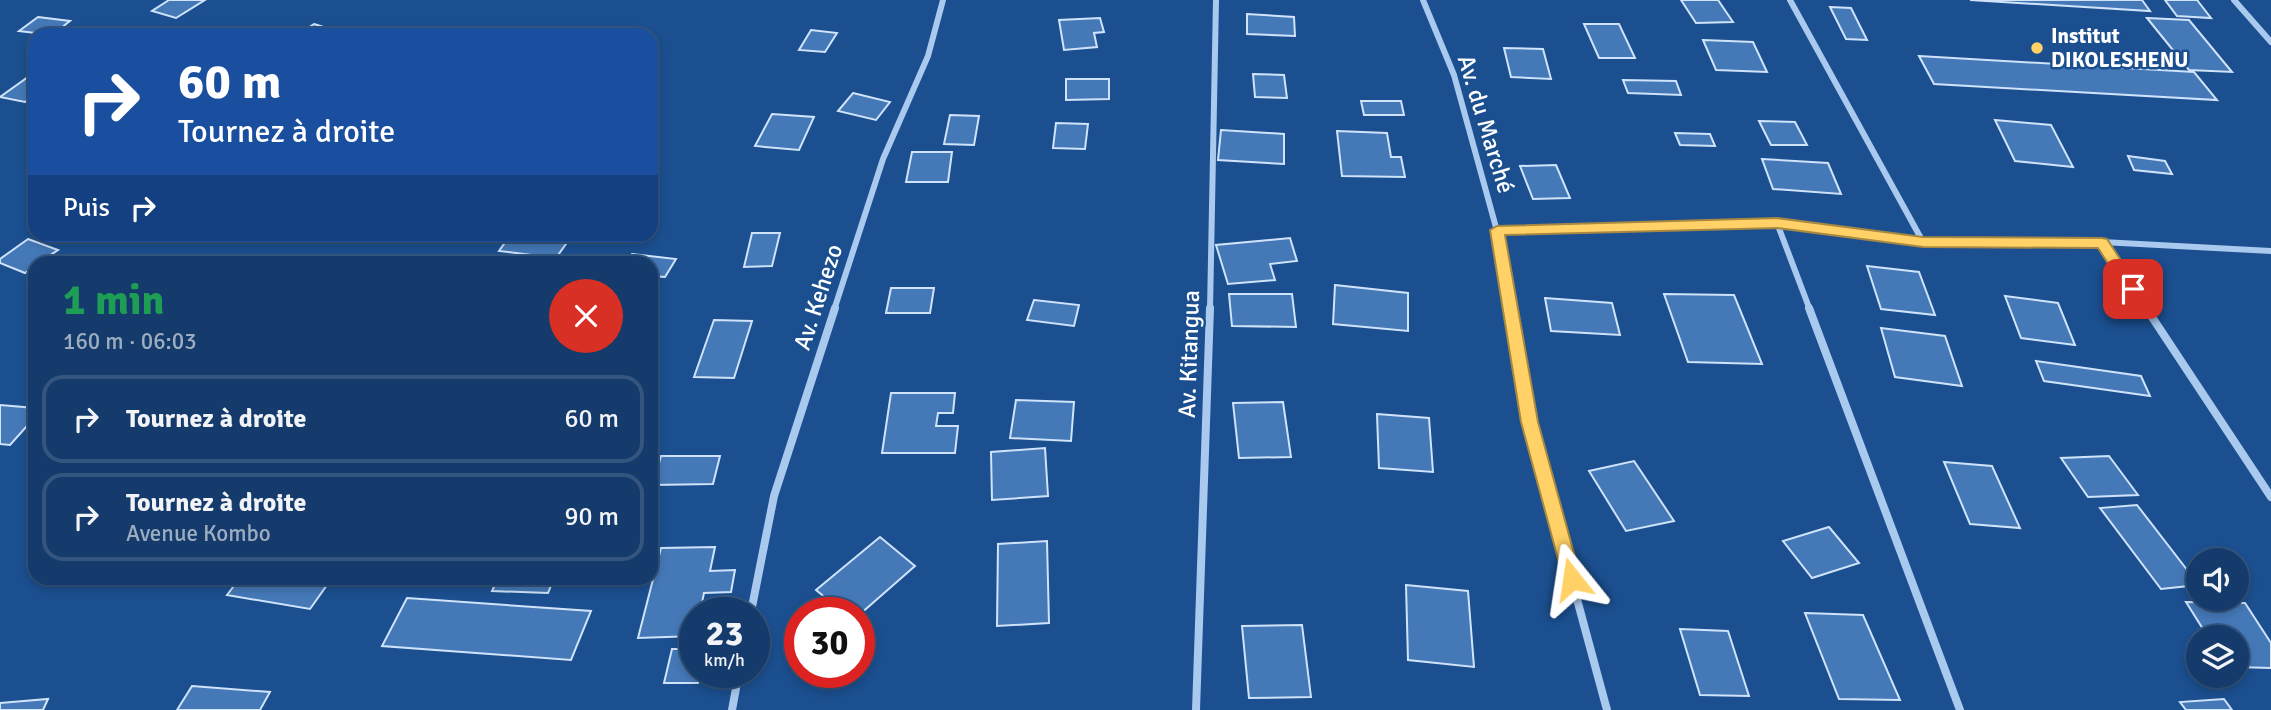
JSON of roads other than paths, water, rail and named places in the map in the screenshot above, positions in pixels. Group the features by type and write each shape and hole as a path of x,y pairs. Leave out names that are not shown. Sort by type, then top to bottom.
{"street":[{"name":"Av. Kehezo","path":"754,597 774,496 883,159 928,56 943,0"},
{"name":"Av. Kitangua","path":"1196,710 1213,234 1216,0"},
{"name":"Av. du Marché","path":"1423,0 1454,75 1497,230 1530,422 1608,710"},
{"path":"1790,0 1923,242"},
{"path":"2234,0 2271,42"},
{"path":"1497,230 1777,223 1923,242 2102,243 2271,251"},
{"path":"1777,223 1960,710"},
{"path":"2102,243 2271,497"},
{"path":"732,710 737,688"}],"place":[{"name":"Institut DIKOLESHENU","path":"2037,48"}]}
